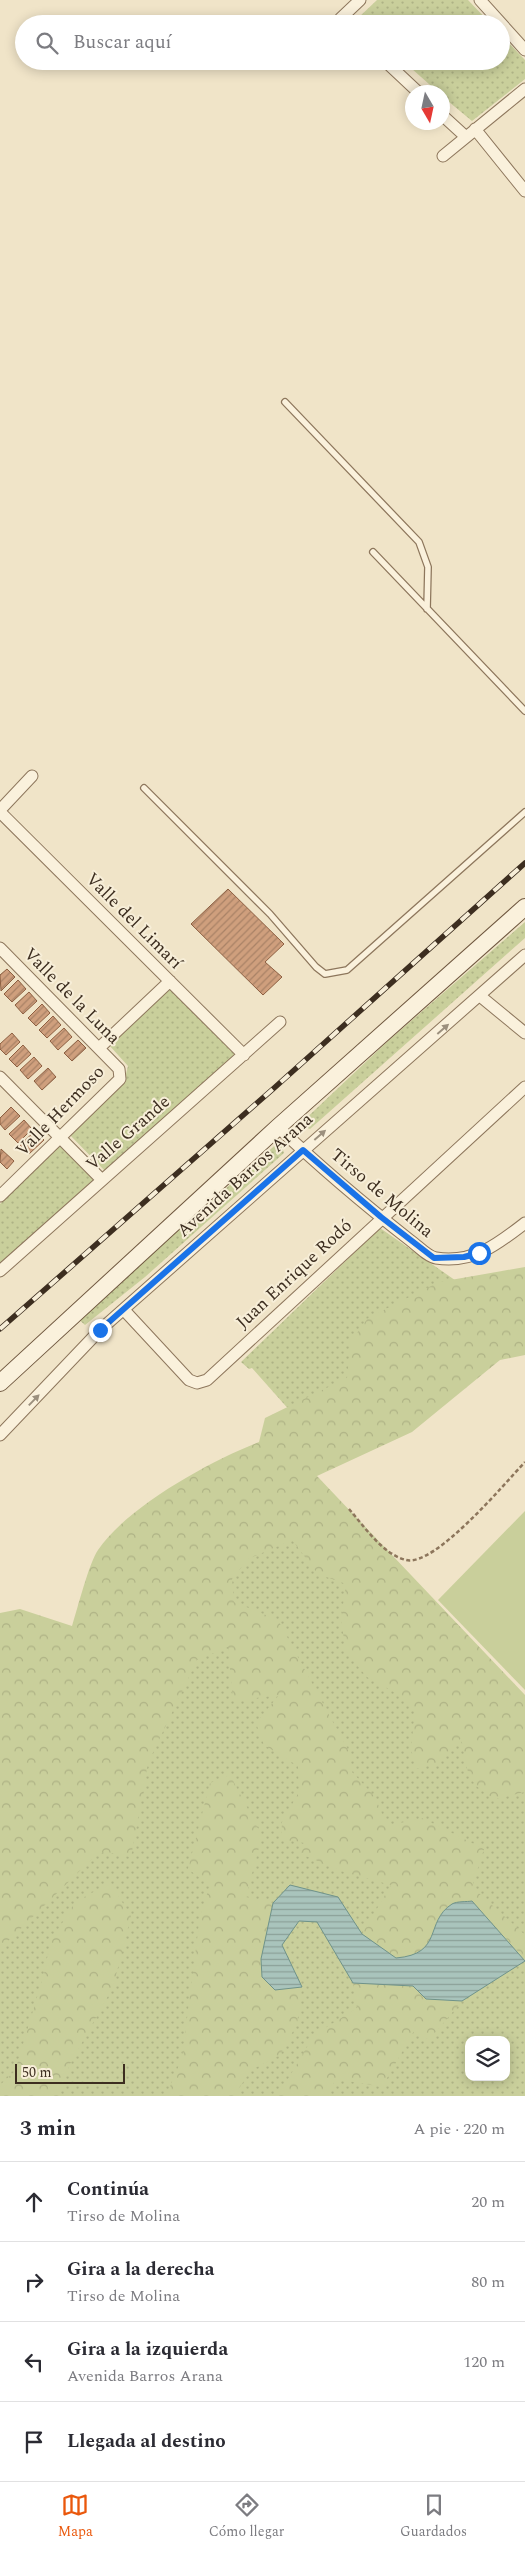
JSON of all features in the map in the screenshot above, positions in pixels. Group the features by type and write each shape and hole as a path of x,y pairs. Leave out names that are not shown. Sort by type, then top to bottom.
{"main road":[{"name":"Avenida Barros Arana","path":"0,1382 278,1126 525,906"}],"street":[{"path":"347,15 360,0"},
{"path":"480,0 494,15"},
{"path":"510,33 525,50"},
{"path":"395,70 411,85"},
{"path":"443,156 525,89"},
{"path":"450,122 466,137"},
{"path":"475,129 525,191"},
{"path":"0,811 32,776"},
{"name":"Valle del Limarí","path":"0,811 244,1055"},
{"name":"Valle de la Luna","path":"0,948 120,1069"},
{"name":"Avenida Barros Arana","path":"0,1435 77,1352 525,955"},
{"path":"99,1048 170,981"},
{"path":"480,996 525,1033"},
{"name":"Valle Grande","path":"0,1271 280,1022"},
{"name":"Valle Hermoso","path":"0,1196 120,1079 120,1069"},
{"path":"0,1077 102,1180"},
{"name":"Juan Enrique Rodó","path":"124,1310 189,1380 197,1383 207,1380 381,1217 525,1087"},
{"name":"Tirso de Molina","path":"278,1126 381,1217 434,1258 456,1258 494,1248 525,1223"}],"lane":[{"path":"285,402 420,542 428,566 427,608"},
{"path":"374,552 525,711"},
{"path":"144,788 270,914 316,967 325,974 347,970 525,812"}],"path":[{"path":"349,1508 391,1553 407,1560 423,1558 452,1538 525,1462"}],"green space":[{"path":"377,0 468,0 482,15 361,15"},
{"path":"510,44 525,60 525,79 472,121 450,103 450,85 430,85 413,70 510,70"},
{"path":"525,922 525,938 310,1129 299,1125 388,1041"},
{"path":"173,983 240,1051 105,1171 69,1134 124,1082 128,1066 109,1045"},
{"path":"63,1140 99,1177 0,1265 0,1204"},
{"path":"280,1141 284,1153 145,1277 85,1325 77,1318"},
{"path":"380,1228 485,1301 307,1430 252,1368 249,1369 241,1362"},
{"path":"525,1267 525,1355 500,1360 412,1432 317,1476 525,1695 525,1792 496,1799 478,1787 469,1775 461,1738 438,1763 416,1769 411,1749 415,1711 394,1692 367,1677 346,1652 341,1620 346,1584 318,1574 292,1540 248,1559 232,1579 234,1602 278,1620 348,1750 352,1772 375,1797 387,1826 422,1818 484,1849 472,1887 525,1935 525,1959 472,1901 436,1923 430,1944 410,1957 396,1958 362,1934 391,1885 344,1872 301,1854 304,1843 281,1839 282,1822 299,1792 298,1766 264,1745 256,1723 279,1695 233,1701 228,1647 197,1660 148,1763 131,1857 106,1852 97,1854 0,1949 0,1613 20,1609 72,1626 87,1575 95,1556 112,1534 129,1517 171,1487 217,1461 259,1442 265,1418 347,1378 351,1341 368,1318 439,1282"},
{"path":"219,1486 525,1706 525,2096 0,2096 0,1798"},
{"path":"525,1511 525,1690 438,1600"},
{"path":"230,1775 262,1836 246,1897 273,1903 261,1959 275,1990 302,1987 297,2024 280,2055 251,2070 234,2096 166,2096 182,2058 200,1916 210,1885 188,1869 210,1783"},
{"path":"110,1883 131,1916 113,1987 70,2064 59,2096 0,2096 0,2085 15,2071 44,1974 50,1943 75,1902"},
{"path":"353,1983 413,1986 426,1999 462,2001 429,2040 414,2031 382,2087 337,2079 323,2096 278,2096 314,2035 357,2008"}],"water":[{"path":"290,1885 338,1897 362,1934 396,1958 411,1955 421,1950 432,1936 438,1919 452,1904 472,1901 525,1961 462,2001 426,1999 413,1986 353,1983 317,1922 299,1921 282,1945 302,1987 275,1990 262,1977 261,1959 273,1903"}],"building":[{"path":"228,889 284,944 265,962 282,977 263,995 191,924"},
{"path":"7,969 15,977 1,991 0,975"},
{"path":"18,980 26,989 12,1002 4,994"},
{"path":"29,992 37,1001 23,1014 15,1005"},
{"path":"42,1004 50,1013 36,1026 28,1018"},
{"path":"53,1016 61,1025 47,1038 39,1030"},
{"path":"64,1028 72,1037 58,1050 50,1041"},
{"path":"12,1033 20,1042 6,1055 0,1049 0,1044"},
{"path":"78,1040 86,1048 72,1061 64,1053"},
{"path":"23,1045 31,1054 17,1067 9,1059"},
{"path":"34,1057 42,1066 28,1079 20,1070"},
{"path":"48,1068 56,1077 42,1090 34,1081"},
{"path":"11,1107 20,1116 5,1130 0,1124 0,1118"},
{"path":"24,1120 32,1129 18,1143 9,1134"},
{"path":"35,1131 44,1140 29,1154 20,1145"},
{"path":"1,1149 14,1161 7,1169 0,1162"}],"railway":[{"path":"0,1329 273,1089 525,863"}],"route":[{"path":"100,1330 303,1150 381,1217 434,1258 464,1257 479,1253"}]}
